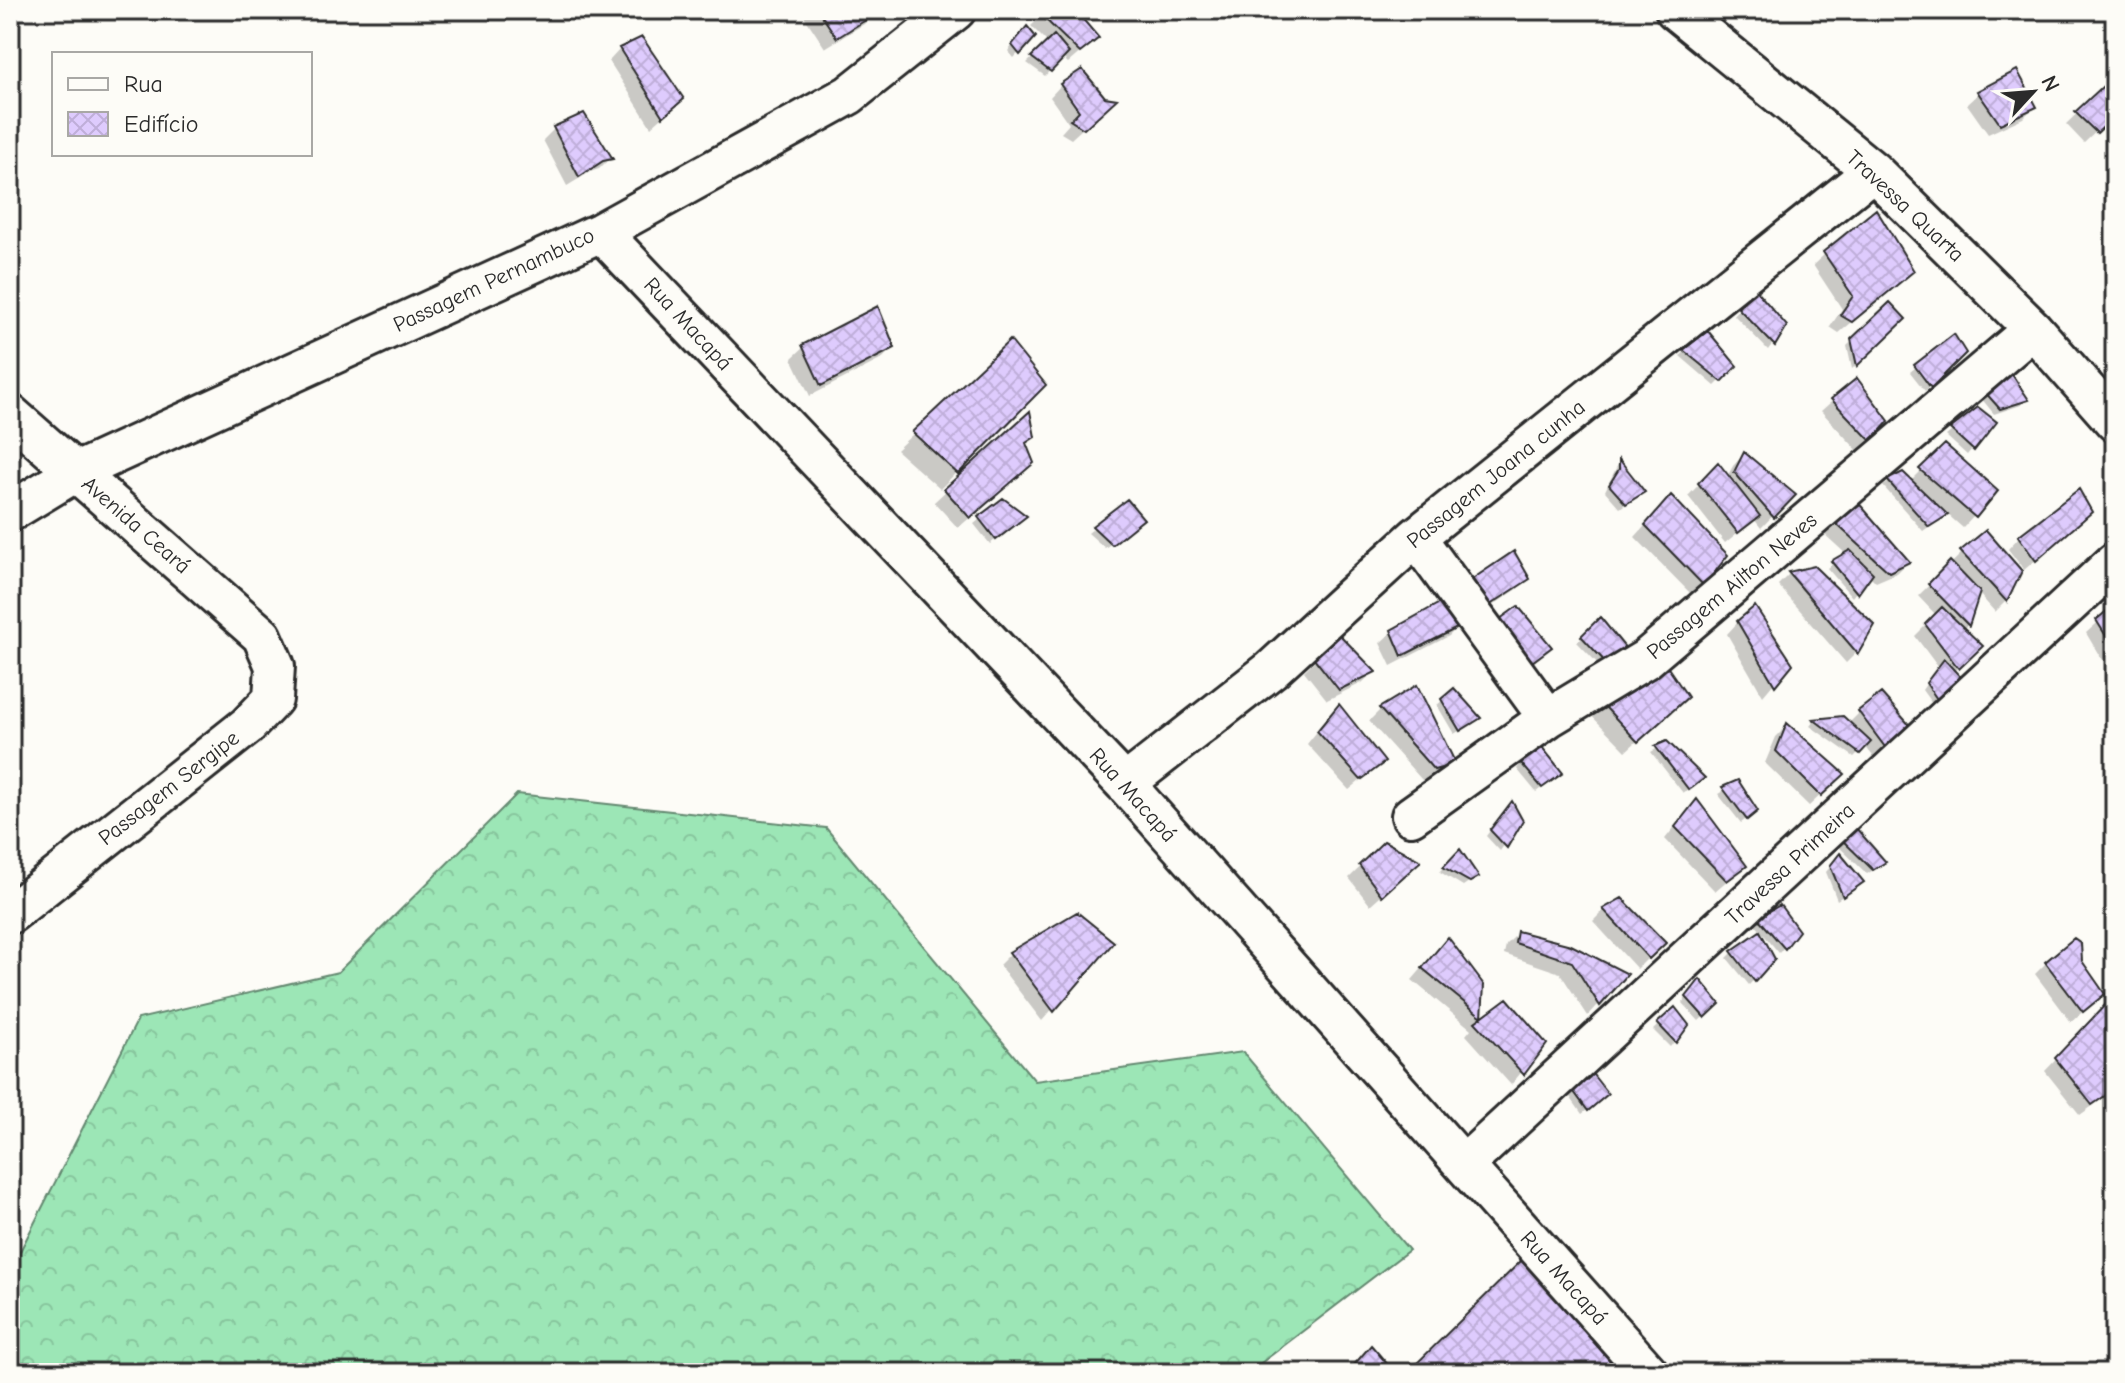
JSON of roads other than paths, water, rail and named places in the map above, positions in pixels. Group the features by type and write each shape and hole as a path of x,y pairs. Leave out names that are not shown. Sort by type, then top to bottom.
{"street":[{"name":"Passagem Pernambuco","path":"10,512 76,472 601,232 849,95 956,10"},
{"name":"Travessa Quarta","path":"1675,10 1873,171 2033,329 2115,422"},
{"name":"Passagem Joana cunha","path":"1125,784 1271,670 1416,537 1873,171"},
{"name":"Rua Macapá","path":"601,232 1125,784 1649,1373"},
{"name":"Passagem Ailton Neves","path":"1411,816 1548,718 1646,659 2033,329"},
{"name":"Avenida Ceará","path":"10,414 262,636"},
{"path":"1416,537 1548,718"},
{"name":"Travessa Primeira","path":"1464,1165 2115,562"},
{"name":"Passagem Sergipe","path":"10,914 247,726 273,699 275,666 262,636"}]}
